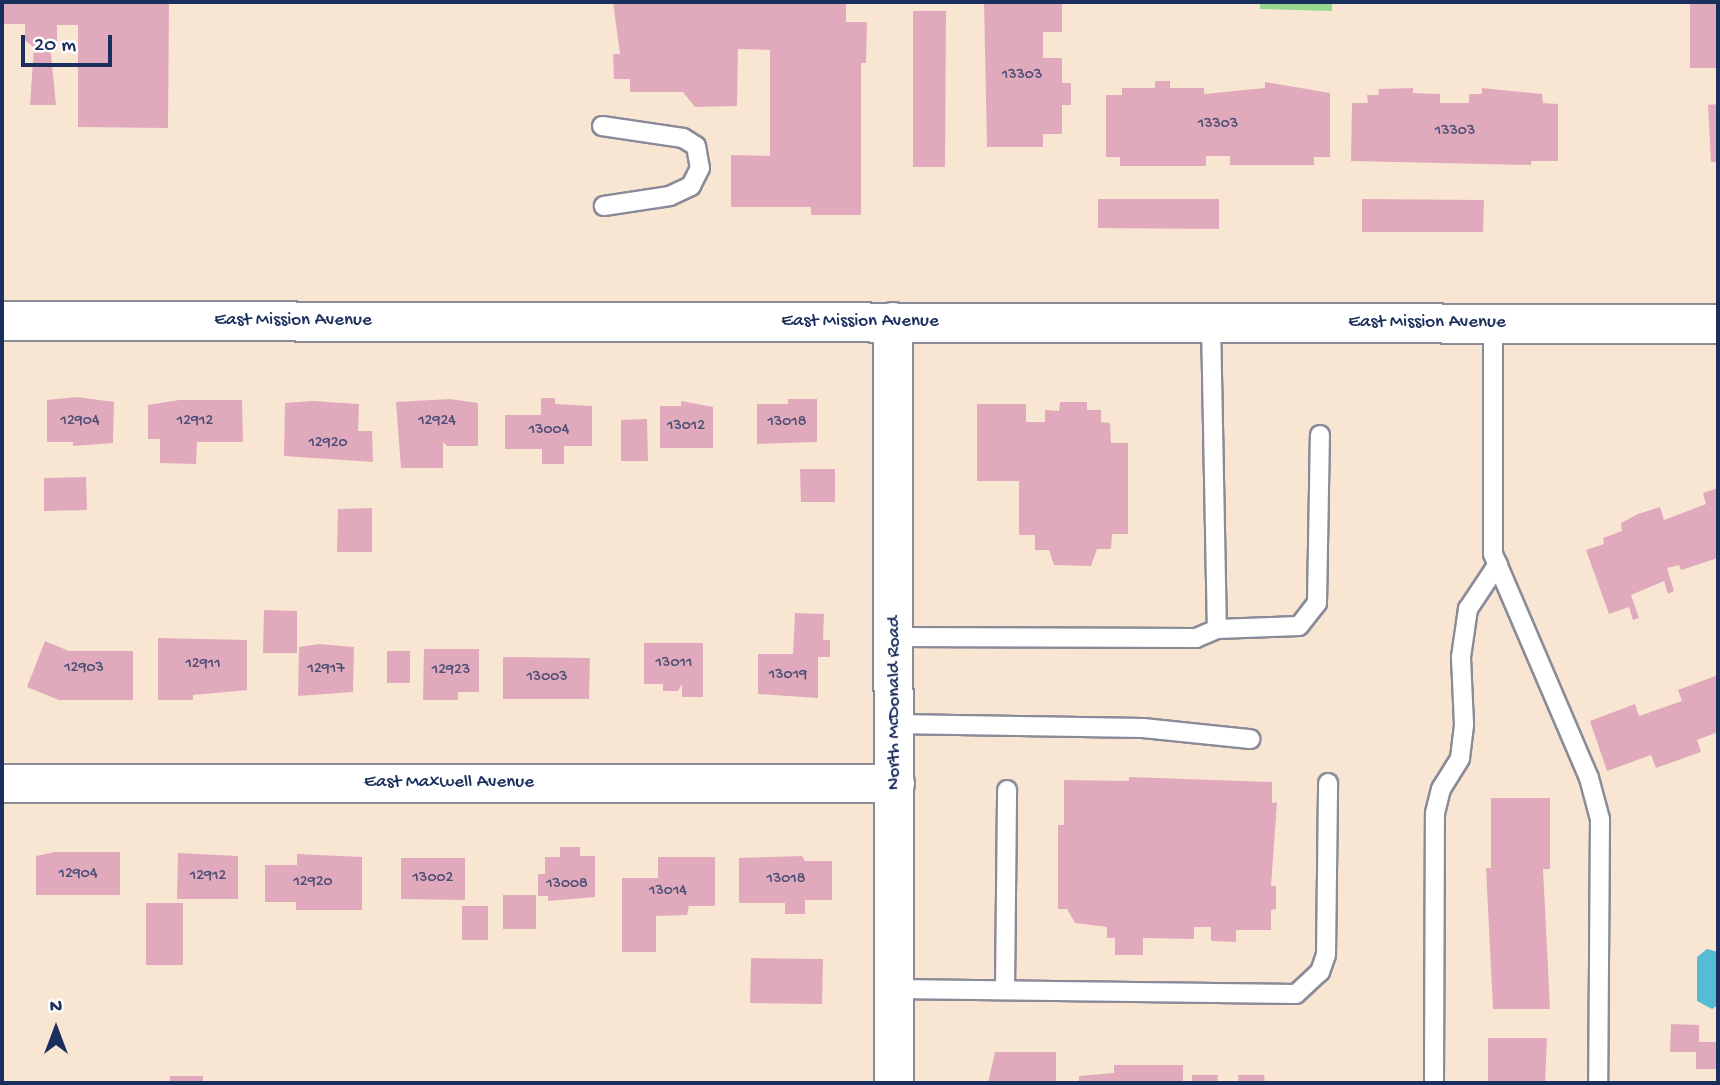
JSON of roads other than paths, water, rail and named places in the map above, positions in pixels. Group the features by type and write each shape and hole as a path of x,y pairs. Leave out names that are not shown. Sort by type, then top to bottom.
{"street":[{"name":"East Mission Avenue","path":"2,321 1718,324"},
{"name":"North McDonald Road","path":"893,322 894,1083"},
{"name":"East Maxwell Avenue","path":"2,783 895,783"}],"lane":[{"path":"602,126 683,138 696,146 699,168 691,186 670,196 604,206"},
{"path":"1211,322 1217,629"},
{"path":"1493,323 1493,554 1589,778 1600,818 1598,1083"},
{"path":"895,637 1196,638 1217,629 1299,626 1317,603 1320,435"},
{"path":"1434,1083 1435,813 1441,789 1460,758 1464,724 1461,657 1468,609 1498,564"},
{"path":"895,724 1143,728 1250,739"},
{"path":"894,989 1296,994 1320,972 1326,955 1328,783"},
{"path":"1005,990 1007,790"}],"water":[{"path":"1707,949 1718,952 1718,1005 1712,1009 1697,1001 1697,957"}]}
